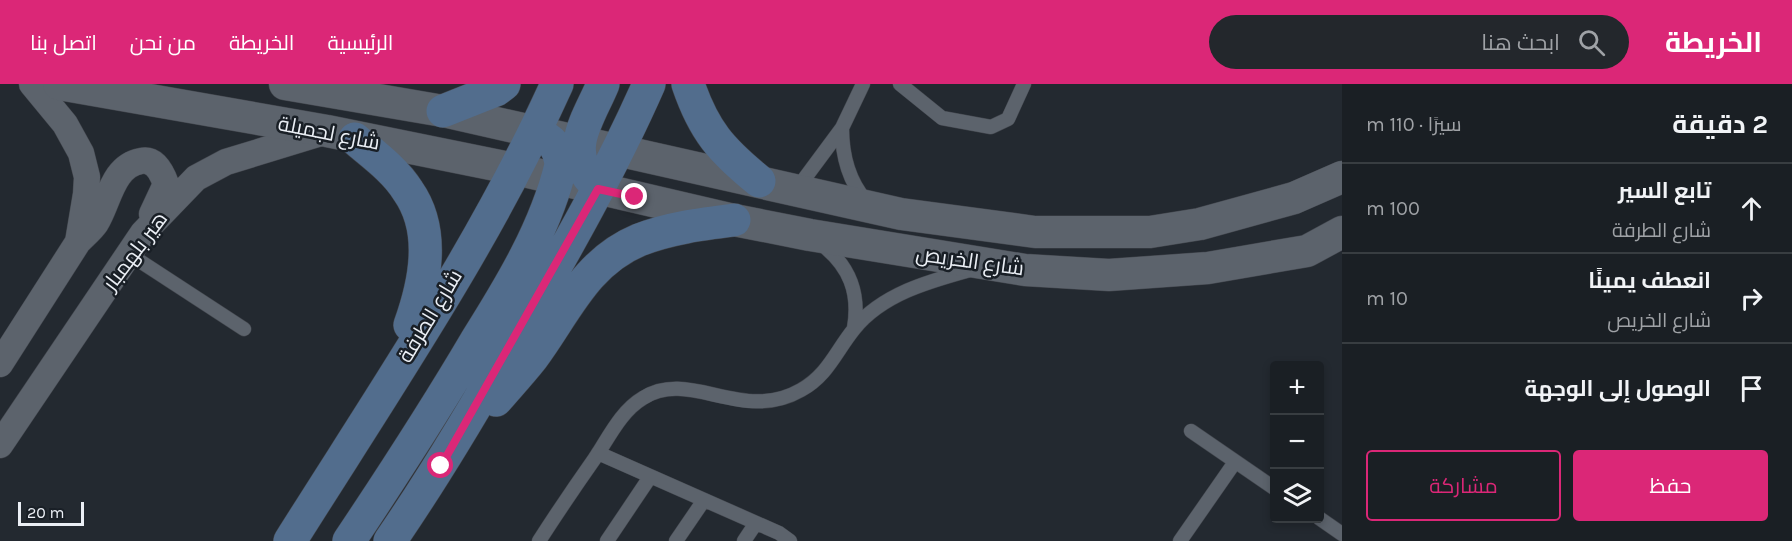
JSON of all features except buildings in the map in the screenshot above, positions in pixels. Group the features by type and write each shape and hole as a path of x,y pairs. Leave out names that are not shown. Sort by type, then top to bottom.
{"main road":[{"path":"443,111 496,90 504,84"},
{"name":"شارع الطرفة","path":"290,541 382,395 515,169 557,84"},
{"path":"598,189 581,164 577,150 603,84"},
{"path":"390,541 441,466 598,189 618,152 649,84"},
{"path":"688,84 698,113 724,152 759,181"},
{"path":"349,541 422,432 507,290 533,239 561,165 560,152 552,141 535,132"},
{"path":"341,135 388,166 410,192 425,233 422,287 399,359 382,395"},
{"path":"441,466 533,357 567,302 599,265 639,241 686,226 734,220"}],"street":[{"path":"32,84 65,124 81,153 87,177 78,242"},
{"name":"شارع لجميلة","path":"59,84 341,135 558,178 598,189"},
{"name":"شارع لجميلة","path":"285,84 344,90 618,152"},
{"name":"هير بلهمبار","path":"0,445 136,244 196,178 226,162 341,135"},
{"name":"شارع الخريص","path":"618,152 759,181 901,214 1035,232 1149,232 1200,224 1294,198 1342,177"},
{"path":"0,364 78,242 96,224 118,176 128,163 145,160 160,168 166,184 136,244"},
{"name":"شارع الخريص","path":"598,189 734,220 984,266 1109,275 1208,268 1307,251 1342,232"}],"lane":[{"path":"796,190 842,128 863,84"},
{"path":"900,84 942,118 991,127 1008,119 1024,84"},
{"path":"842,128 845,163 861,194 872,207"},
{"path":"810,235 840,260 848,272 856,299 854,328"},
{"path":"136,244 244,329"},
{"path":"539,541 623,415 633,405 654,392 687,389 753,403 770,401 801,391 826,370 854,328 901,294 937,279 984,266"},
{"path":"1191,431 1270,485"},
{"path":"598,453 756,523 790,541"},
{"path":"1180,541 1235,462"},
{"path":"607,541 650,477"},
{"path":"676,541 704,500"},
{"path":"1324,522 1342,534"},
{"path":"744,541 756,523"}],"route":[{"path":"441,466 558,264 598,189 635,197"}]}
